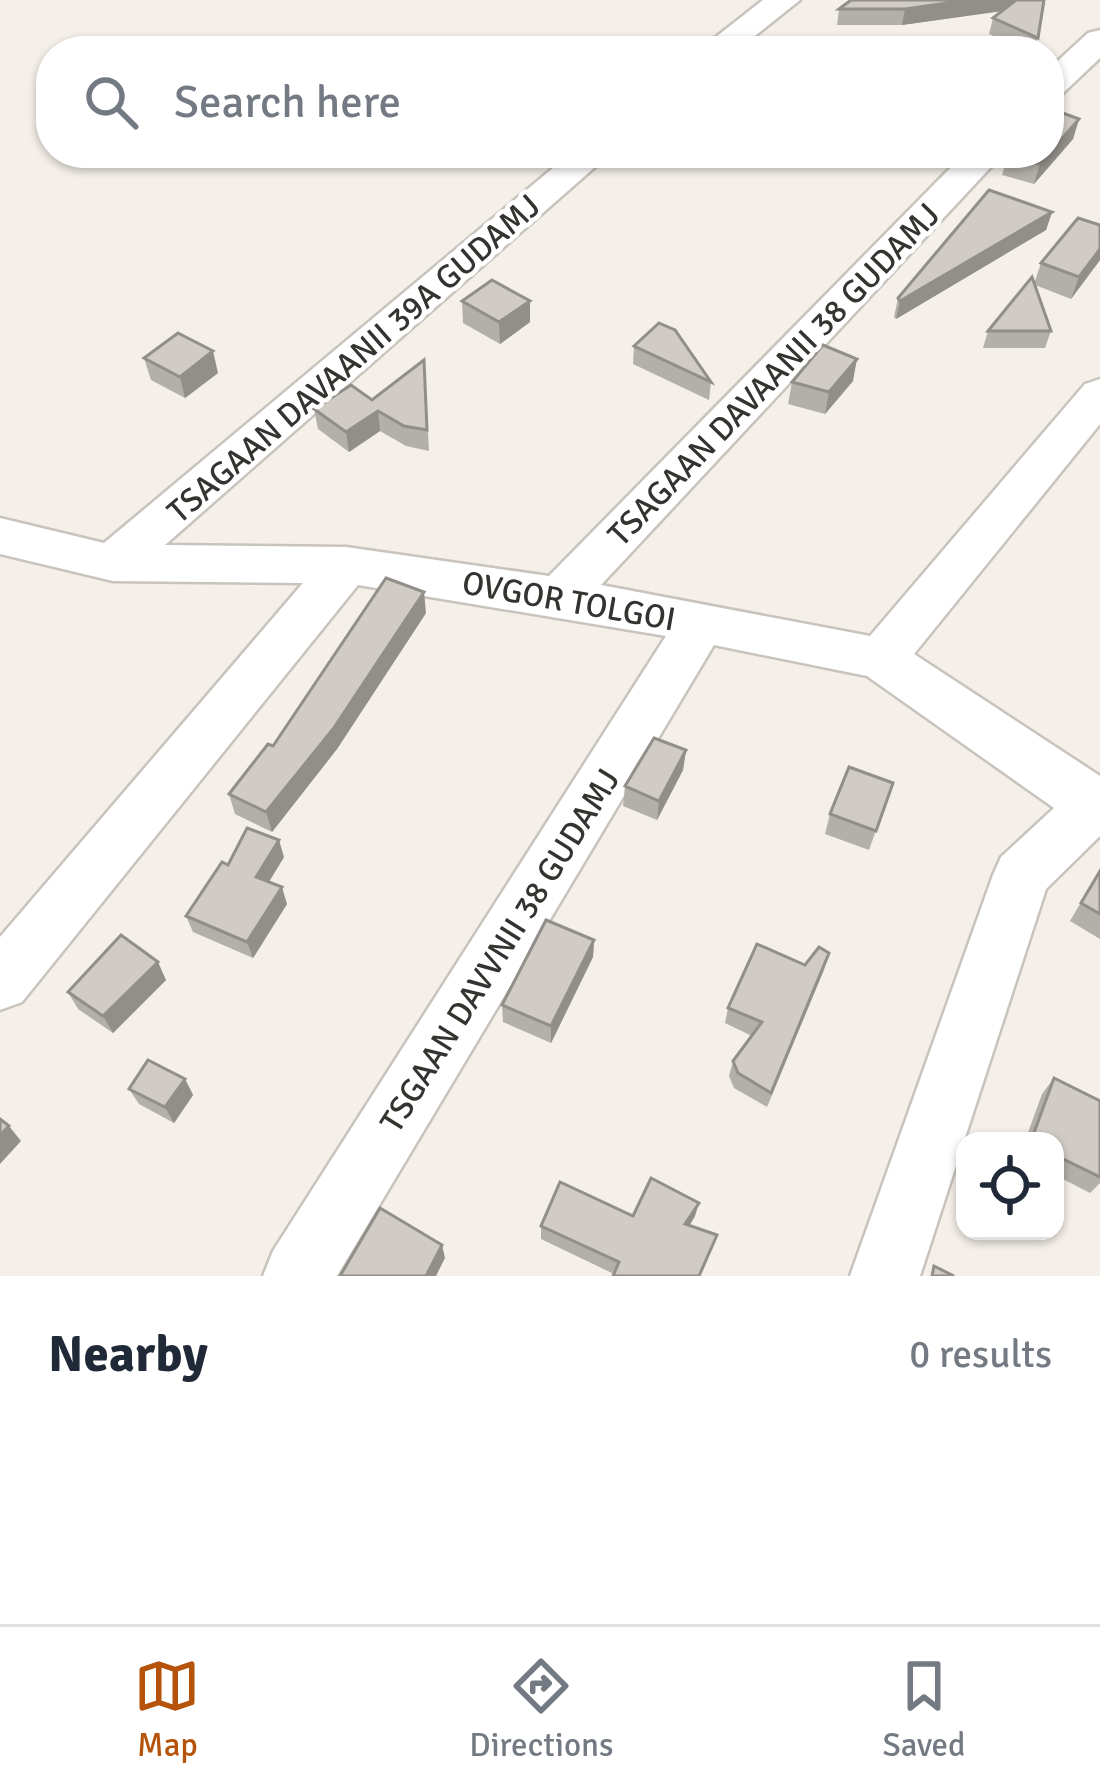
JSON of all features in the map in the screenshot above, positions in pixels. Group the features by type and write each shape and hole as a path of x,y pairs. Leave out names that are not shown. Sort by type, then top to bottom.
{"street":[{"path":"735,36 784,0"},
{"path":"1064,74 1100,40"},
{"name":"TSAGAAN DAVAANII 39A GUDAMJ","path":"113,562 575,168"},
{"name":"TSAGAAN DAVAANII 38 GUDAMJ","path":"560,596 972,168"},
{"path":"881,658 1100,394"},
{"name":"OVGOR TOLGOI","path":"0,536 113,562 346,565 560,596 881,658 1097,802"},
{"path":"0,982 346,565"},
{"name":"TSGAAN DAVVNII 38 GUDAMJ","path":"298,1276 701,623"},
{"path":"885,1276 1022,875 1097,802"}],"building":[{"path":"851,0 969,0 905,9 839,9"},
{"path":"1016,0 1044,0 1038,36 993,18"},
{"path":"1064,114 1079,119 1064,136"},
{"path":"989,190 1052,212 900,301 898,298"},
{"path":"1078,218 1100,225 1100,249 1079,277 1041,263"},
{"path":"1032,277 1051,331 988,331"},
{"path":"492,280 530,301 499,322 462,301"},
{"path":"659,323 675,330 711,382 634,346"},
{"path":"178,333 213,351 180,377 144,358"},
{"path":"823,345 857,359 829,392 792,382"},
{"path":"424,360 427,430 404,426 378,411 346,432 314,409 351,385 372,400"},
{"path":"386,578 424,592 333,729 266,812 229,794 268,744 273,746"},
{"path":"654,738 686,750 659,801 625,786"},
{"path":"849,767 893,783 876,831 830,814"},
{"path":"247,828 279,840 256,877 282,887 247,942 186,916 222,862 228,865"},
{"path":"1100,871 1100,914 1081,903"},
{"path":"546,920 594,940 551,1026 502,1005"},
{"path":"121,935 158,962 103,1016 68,992"},
{"path":"757,944 805,965 819,947 829,953 771,1093 738,1073 733,1061 762,1022 728,1008"},
{"path":"148,1060 185,1079 165,1107 129,1089"},
{"path":"1054,1078 1100,1101 1100,1177 1064,1159 1064,1132 1034,1132"},
{"path":"651,1178 699,1203 685,1224 717,1235 699,1276 613,1276 619,1262 541,1226 560,1182 633,1216"},
{"path":"380,1208 442,1245 426,1276 340,1276"},
{"path":"934,1266 954,1276 932,1276"}]}
